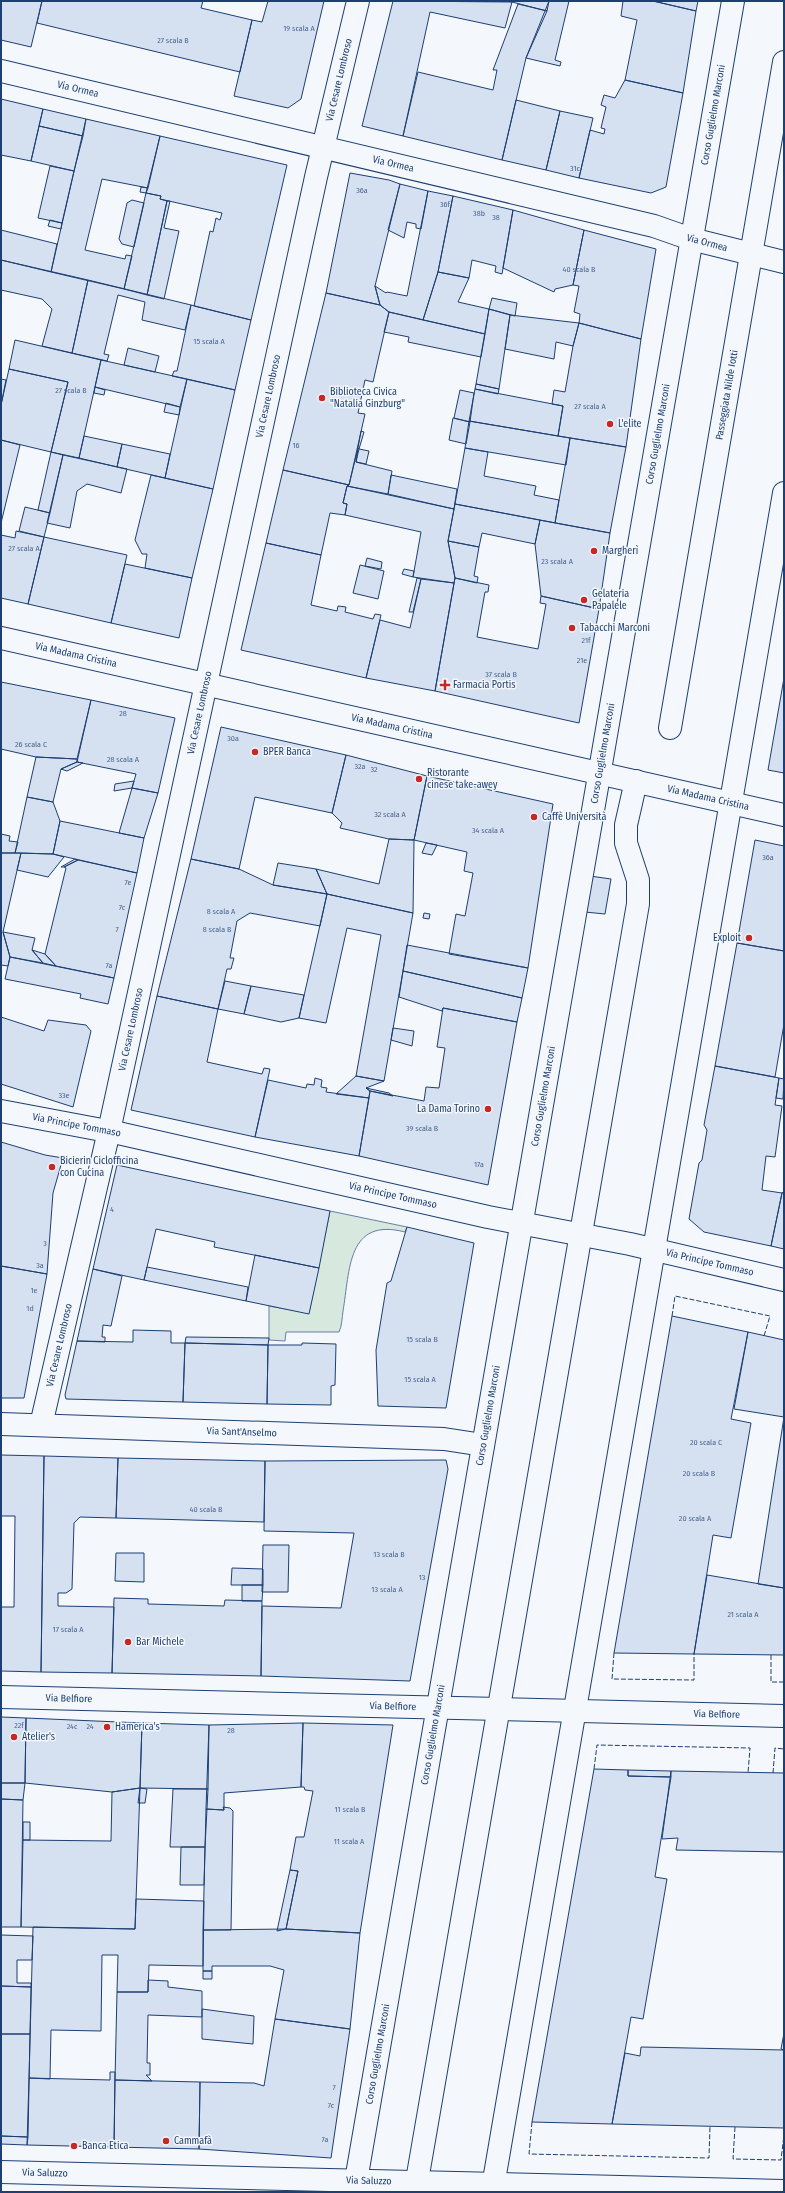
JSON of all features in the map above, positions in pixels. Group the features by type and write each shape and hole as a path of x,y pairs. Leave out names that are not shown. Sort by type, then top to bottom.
{"street":[{"name":"Via Cesare Lombroso","path":"41,1425 109,1131 206,683 324,148 358,1"},
{"name":"Corso Guglielmo Marconi","path":"355,2187 691,239 734,1"},
{"name":"Passeggiata Nilde Iotti","path":"670,728 784,62"},
{"name":"Via Ormea","path":"1,71 654,226 691,239 784,262"},
{"path":"493,2188 784,493"},
{"name":"Via Madama Cristina","path":"1,638 206,683 599,774 784,815"},
{"path":"416,2188 638,904 638,880 626,843 626,825 636,781"},
{"name":"Via Principe Tommaso","path":"1,1111 109,1131 784,1280"},
{"name":"Via Sant'Anselmo","path":"1,1424 444,1440 483,1445"},
{"name":"Via Belfiore","path":"1,1697 438,1709 574,1710 784,1716"},
{"name":"Via Saluzzo","path":"1,2172 302,2186 784,2191"}],"shaded area":[{"path":"330,1211 407,1227 405,1232 386,1229 372,1232 362,1240 355,1250 347,1279 339,1332 286,1332 285,1341 269,1340 269,1306 309,1313"}],"building":[{"path":"1,1 42,1 31,47 1,40"},
{"path":"42,1 203,1 201,8 252,20 240,72 37,23"},
{"path":"268,1 324,1 301,99 288,108 234,96 252,20 262,22"},
{"path":"393,1 512,2 505,28 430,12 403,136 362,126"},
{"path":"508,1 549,1 547,11"},
{"path":"549,1 569,1 555,60 561,62 560,66 526,58"},
{"path":"623,1 653,1 696,11 683,93 625,80 637,20 621,16"},
{"path":"653,1 698,1 696,11"},
{"path":"518,4 547,11 526,58 502,160 403,136 418,72 493,90 497,70 493,70"},
{"path":"625,80 683,93 666,187 651,193 579,178 590,130 604,134 605,129 601,128 606,107 601,105 604,95 615,98"},
{"path":"1,99 43,109 31,161 1,155"},
{"path":"516,100 560,111 546,170 502,160"},
{"path":"43,109 86,119 83,136 39,126"},
{"path":"560,111 593,118 579,178 546,170"},
{"path":"86,119 160,136 148,188 102,179 85,250 125,259 126,255 132,256 124,289 51,272"},
{"path":"39,126 83,136 74,171 31,161"},
{"path":"160,136 287,165 251,320 194,306 210,231 213,232 216,218 220,220 222,213 160,199 161,196 146,193"},
{"path":"50,166 74,171 62,223 38,218"},
{"path":"350,173 389,180 400,184 375,286 380,305 326,293"},
{"path":"400,184 428,191 421,229 416,228 416,224 407,222 404,238 388,230"},
{"path":"141,187 148,188 146,193 140,192"},
{"path":"428,191 453,196 438,272 423,320 389,312 380,305 375,286 386,293 407,296"},
{"path":"146,193 161,196 160,199 167,201 147,295 124,289"},
{"path":"453,196 513,210 502,274 495,272 496,266 472,260 469,278 438,272"},
{"path":"132,200 144,203 134,247 122,244 119,239 127,203"},
{"path":"167,201 170,201 164,228 179,231 164,299 147,295"},
{"path":"513,210 584,230 573,285 555,289 554,292 503,268"},
{"path":"50,220 62,223 61,229 48,226"},
{"path":"1,230 57,244 51,272 1,260"},
{"path":"584,230 656,249 641,339 579,323 580,314 574,312 579,286 573,285"},
{"path":"1,260 88,280 72,353 42,346 52,309 42,299 1,290"},
{"path":"438,272 469,278 458,302 489,309 485,334 423,320"},
{"path":"88,280 191,305 185,330 142,320 145,302 118,295 104,354 109,355 107,361 72,353"},
{"path":"326,293 380,305 389,312 373,382 365,380 358,413 365,414 349,485 283,470"},
{"path":"492,298 517,303 515,316 489,309"},
{"path":"191,305 251,320 235,390 172,376 174,371 177,371"},
{"path":"489,309 510,315 499,389 476,384"},
{"path":"389,312 485,334 481,357 408,342 409,337 384,332"},
{"path":"510,315 579,323 573,346 556,342 554,359 505,349"},
{"path":"579,323 641,339 626,447 558,436 563,406 552,404 554,390 565,392 573,346"},
{"path":"15,340 101,360 79,458 51,452 68,382 9,369"},
{"path":"128,348 159,356 155,372 124,365"},
{"path":"101,360 187,379 180,407 95,387"},
{"path":"9,369 68,382 51,452 1,440 1,405"},
{"path":"1,379 6,380 1,405"},
{"path":"187,379 235,390 213,489 165,478"},
{"path":"476,384 499,389 498,394 475,389"},
{"path":"95,387 105,390 104,395 94,393"},
{"path":"475,389 563,406 558,436 469,421"},
{"path":"460,390 474,393 470,422 454,418"},
{"path":"166,403 180,407 179,415 164,412"},
{"path":"453,418 470,422 466,444 449,440"},
{"path":"469,421 570,438 566,465 465,448"},
{"path":"361,431 364,432 359,449 358,448"},
{"path":"84,436 122,444 117,467 79,458"},
{"path":"570,438 626,447 610,533 555,523"},
{"path":"1,440 20,445 1,523"},
{"path":"122,444 170,454 165,478 117,467"},
{"path":"358,448 356,462 392,471 388,494 347,486 349,485"},
{"path":"465,448 488,452 484,476 536,486 534,495 559,500 555,523 455,504"},
{"path":"359,449 369,451 366,464 356,462"},
{"path":"51,452 63,455 50,513 38,510"},
{"path":"63,455 127,469 121,493 87,484 77,491 70,528 47,523"},
{"path":"283,470 349,485 347,486 343,503 347,504 345,515 330,513 321,555 266,543"},
{"path":"151,475 213,489 192,578 145,568 147,554 142,554 135,540"},
{"path":"391,475 457,489 454,509 388,494"},
{"path":"347,486 454,509 448,541 455,578 454,583 413,577 421,532 345,515 347,504 343,503"},
{"path":"455,504 540,520 535,544 482,533 479,547 448,541"},
{"path":"25,507 50,513 44,537 19,531"},
{"path":"540,520 610,533 599,609 541,596 535,544"},
{"path":"16,531 44,537 28,604 1,598 1,535 15,538"},
{"path":"44,537 127,555 111,623 28,604"},
{"path":"448,541 479,547 474,576 478,577 477,583 455,578"},
{"path":"266,543 321,555 311,605 337,611 338,606 346,607 345,612 373,619 375,614 381,615 366,678 241,650"},
{"path":"367,558 382,562 381,569 365,566"},
{"path":"125,564 192,578 179,638 111,623"},
{"path":"360,565 384,571 378,599 353,593"},
{"path":"404,569 414,571 413,577 402,574"},
{"path":"417,578 421,579 413,612 409,612"},
{"path":"455,578 489,585 488,592 485,592 477,637 538,649 546,604 540,603 541,596 599,609 579,723 435,691"},
{"path":"421,579 454,583 435,691 366,678 380,620 410,628"},
{"path":"784,678 784,773 768,770"},
{"path":"1,682 91,700 77,759 36,757 1,749"},
{"path":"91,700 175,718 158,793 132,788 136,774 77,762"},
{"path":"221,727 346,755 332,813 255,797 239,869 191,859"},
{"path":"346,755 427,776 414,840 389,839 340,828 342,823 332,813"},
{"path":"36,757 77,759 77,762 61,769 53,802 27,797"},
{"path":"77,762 83,763 67,771 61,769"},
{"path":"427,776 553,804 528,968 449,954 456,914 465,916 473,873 464,871 467,852 414,840"},
{"path":"134,781 132,788 114,791 115,784"},
{"path":"132,788 158,793 144,838 119,833"},
{"path":"27,797 53,802 60,821 53,854 15,853"},
{"path":"60,821 144,838 137,873 53,854"},
{"path":"1,834 10,836 9,841 18,842 15,853 1,853"},
{"path":"389,839 414,840 413,913 327,894 316,869 379,884"},
{"path":"755,840 784,846 784,951 737,943"},
{"path":"426,843 437,845 432,855 422,853"},
{"path":"1,853 21,853 3,932 10,957 8,966 1,965"},
{"path":"21,853 53,854 64,857 48,877 17,870"},
{"path":"75,859 78,860 61,867"},
{"path":"191,859 239,869 273,885 327,894 320,926 250,913 237,921 230,958 234,958 231,969 227,969 218,1009 157,996"},
{"path":"78,860 137,873 114,978 56,966 45,954 66,868 64,867"},
{"path":"278,863 316,869 327,894 273,885"},
{"path":"590,876 611,879 605,914 585,912"},
{"path":"327,894 413,913 384,1081 356,1076 381,935 347,928 326,1023 299,1018"},
{"path":"424,913 430,914 429,919 423,918"},
{"path":"3,932 35,938 32,950 43,963 10,957"},
{"path":"737,943 784,951 784,1024 775,1077 715,1066"},
{"path":"407,945 528,968 522,998 403,971"},
{"path":"32,950 45,954 56,966 43,963"},
{"path":"10,957 114,978 108,1004 80,998 81,994 5,979"},
{"path":"403,971 522,998 517,1022 443,1008 442,1011 399,997"},
{"path":"225,981 251,986 244,1014 218,1009"},
{"path":"251,986 304,995 299,1018 281,1022 244,1014"},
{"path":"157,996 218,1009 207,1062 262,1074 264,1068 270,1069 255,1137 131,1110"},
{"path":"443,1008 517,1022 488,1185 359,1156 370,1091 424,1101 426,1087 439,1088 445,1048 437,1047"},
{"path":"1,1017 44,1031 48,1020 86,1025 91,1031 73,1107 1,1084"},
{"path":"393,1028 414,1031 412,1046 391,1040"},
{"path":"715,1066 779,1078 775,1105 782,1106 775,1157 766,1156 762,1190 782,1193 771,1246 704,1232 689,1219 699,1163 702,1160 707,1130 704,1125"},
{"path":"356,1076 384,1081 366,1088 370,1091 369,1098 336,1094"},
{"path":"315,1078 322,1080 321,1087 327,1088 326,1092 369,1098 359,1156 255,1137 268,1080 306,1088 307,1084 314,1085"},
{"path":"779,1078 784,1079 783,1099 776,1098"},
{"path":"366,1088 389,1093 393,1096 370,1091"},
{"path":"1,1142 45,1155 63,1158 53,1193 47,1274 1,1266"},
{"path":"117,1165 330,1211 319,1268 214,1247 215,1242 156,1229 144,1280 93,1269"},
{"path":"784,1191 784,1249 771,1246 782,1193"},
{"path":"407,1227 474,1243 446,1408 378,1406 376,1350 387,1283 391,1281"},
{"path":"255,1255 319,1268 309,1314 246,1301"},
{"path":"1,1266 47,1274 24,1398 1,1398"},
{"path":"147,1267 248,1287 246,1301 144,1280"},
{"path":"93,1269 122,1276 111,1326 103,1325 102,1337 105,1337 105,1342 77,1341"},
{"path":"672,1316 748,1332 731,1419 751,1423 731,1538 713,1535 694,1654 614,1653"},
{"path":"133,1330 171,1331 171,1343 185,1343 183,1402 66,1399 65,1395 77,1341 133,1342"},
{"path":"748,1332 784,1340 784,1417 734,1409"},
{"path":"186,1337 269,1338 268,1345 185,1343"},
{"path":"185,1343 268,1345 267,1404 183,1402"},
{"path":"302,1343 336,1344 335,1385 331,1386 331,1405 267,1404 268,1345 302,1345"},
{"path":"784,1417 784,1588 758,1584"},
{"path":"1,1455 44,1456 41,1672 1,1671 1,1607 14,1607 15,1516 1,1516"},
{"path":"44,1456 118,1458 116,1518 80,1517 74,1523 72,1589 66,1593 58,1593 58,1606 114,1607 112,1673 41,1672"},
{"path":"118,1458 265,1461 264,1522 116,1518"},
{"path":"446,1460 448,1469 410,1681 261,1676 262,1606 341,1608 354,1533 264,1531 265,1461"},
{"path":"263,1545 289,1545 288,1592 262,1592"},
{"path":"116,1553 144,1553 144,1582 115,1581"},
{"path":"232,1568 263,1569 263,1585 231,1585"},
{"path":"707,1575 784,1588 784,1655 694,1654"},
{"path":"242,1585 263,1585 262,1601 242,1601"},
{"path":"114,1598 148,1599 148,1604 224,1606 225,1600 262,1601 261,1676 112,1673"},
{"path":"1,1717 26,1718 25,1783 1,1783"},
{"path":"26,1718 142,1723 140,1788 112,1792 25,1783"},
{"path":"142,1723 209,1725 208,1789 140,1788"},
{"path":"303,1723 393,1725 360,1933 286,1929 298,1871 290,1870 296,1837 304,1837 313,1791 305,1790 304,1787 301,1787"},
{"path":"303,1723 301,1787 224,1793 224,1810 206,1809 209,1725"},
{"path":"594,1769 628,1770 628,1776 671,1777 655,1877 667,1879 643,2019 631,2017 612,2124 532,2122"},
{"path":"628,1770 671,1771 671,1777 628,1776"},
{"path":"671,1771 784,1773 784,1852 676,1850 678,1838 662,1839"},
{"path":"1,1783 25,1783 23,1800 1,1799"},
{"path":"140,1788 135,1929 21,1927 23,1840 111,1841 112,1792"},
{"path":"140,1788 147,1789 145,1803 138,1803"},
{"path":"173,1789 208,1789 205,1847 170,1847"},
{"path":"1,1799 23,1800 21,1927 1,1927"},
{"path":"223,1807 230,1808 233,1811 231,1930 203,1930 206,1809 224,1810"},
{"path":"23,1822 30,1822 30,1840 23,1840"},
{"path":"181,1847 205,1847 204,1885 180,1885"},
{"path":"290,1870 298,1871 286,1929 277,1931"},
{"path":"136,1899 204,1901 203,1966 149,1965 148,1992 117,1992 118,1955 102,1955 101,2031 51,2030 50,2079 29,2078 33,1927 135,1929"},
{"path":"286,1929 360,1933 350,2029 275,2019 284,1970 270,1966 212,1966 212,1971 203,1971 203,1930"},
{"path":"1,1935 33,1936 32,1960 17,1960 17,1983 31,1983 31,1987 1,1986"},
{"path":"203,1971 212,1971 212,1979 203,1979"},
{"path":"148,1980 168,1981 168,1987 202,1991 202,2017 148,2015 147,2063 150,2063 150,2075 146,2075 152,2081 115,2080 117,1992 148,1992"},
{"path":"1,1986 31,1987 30,2034 1,2034"},
{"path":"202,2009 254,2016 253,2044 202,2039"},
{"path":"275,2019 350,2029 331,2158 199,2149 200,2082 254,2083 264,2086"},
{"path":"784,2033 784,2050 781,2049"},
{"path":"1,2034 30,2034 28,2137 1,2136"},
{"path":"641,2047 784,2050 784,2128 612,2124 625,2053 640,2056"},
{"path":"110,2072 115,2072 114,2147 27,2145 29,2078 110,2080"},
{"path":"115,2080 200,2082 199,2149 114,2147"},
{"path":"1,2136 28,2137 27,2145 1,2144"}],"fence":[{"path":"672,1316 675,1296 770,1316 764,1336"},
{"path":"614,1653 612,1679 694,1680 694,1654"},
{"path":"771,1655 771,1682 784,1682"},
{"path":"594,1769 597,1745 750,1748 748,1773"},
{"path":"773,1773 775,1748 784,1749"},
{"path":"532,2122 529,2154 709,2158 710,2126"},
{"path":"735,2127 733,2159 781,2160 784,2135"}],"place":[{"name":"Biblioteca Civica \"Natalia Ginzburg\"","path":"322,398"},
{"name":"L'elite","path":"610,424"},
{"name":"Margherì","path":"594,551"},
{"name":"Gelateria Papalele","path":"584,600"},
{"name":"Tabacchi Marconi","path":"572,628"},
{"name":"Farmacia Portis","path":"445,685"},
{"name":"BPER Banca","path":"255,752"},
{"name":"Ristorante cinese take-awey","path":"419,779"},
{"name":"Caffè Università","path":"534,817"},
{"name":"Exploit","path":"749,938"},
{"name":"La Dama Torino","path":"488,1109"},
{"name":"Bicierin Ciclofficina con Cucina","path":"52,1167"},
{"name":"Bar Michele","path":"128,1642"},
{"name":"Hamerica's","path":"107,1727"},
{"name":"Atelier's","path":"14,1737"},
{"name":"Cammafà","path":"166,2141"},
{"name":"Banca Etica","path":"74,2146"}]}
